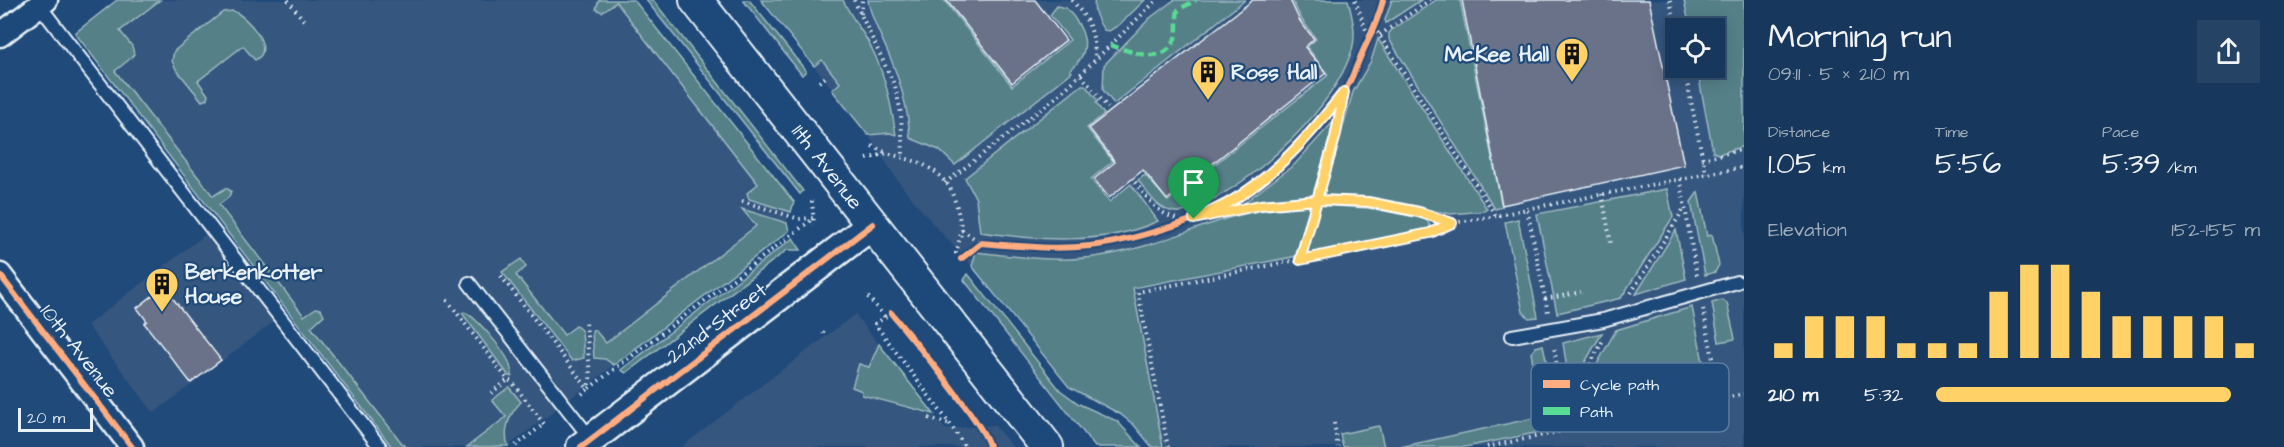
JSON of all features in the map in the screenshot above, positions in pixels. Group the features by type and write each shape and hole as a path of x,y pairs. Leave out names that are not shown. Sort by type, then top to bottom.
{"main road":[{"name":"11th Avenue","path":"696,0 1047,447"}],"street":[{"path":"0,34 43,2"},
{"name":"22nd Street","path":"586,443 873,224"},
{"name":"10th Avenue","path":"0,275 132,447"}],"lane":[{"path":"43,2 380,447"},
{"path":"1512,336 1603,320 1737,282"},
{"path":"469,283 586,443"}],"path":[{"path":"288,0 305,22"},
{"path":"854,0 895,86 901,113 903,156"},
{"path":"861,0 861,16"},
{"path":"1072,0 1089,21 1095,42 1095,61"},
{"path":"945,183 1082,75 1157,0"},
{"path":"1355,0 1369,38"},
{"path":"1380,35 1430,0"},
{"path":"1670,0 1674,18"},
{"path":"1364,49 1376,24"},
{"path":"1376,24 1380,35 1496,216"},
{"path":"1082,75 1108,108"},
{"path":"819,82 827,76"},
{"path":"1686,78 1706,174"},
{"path":"1331,109 1349,82"},
{"path":"1300,260 1335,138 1344,92"},
{"path":"872,146 921,163 937,173 950,187 962,230 956,253 961,259 967,254"},
{"path":"1702,159 1744,149"},
{"path":"867,159 887,153"},
{"path":"1168,447 1138,292 1430,233 1452,223 1744,167"},
{"path":"1680,179 1697,279"},
{"path":"1135,182 1158,210 1171,218 1186,221"},
{"path":"1602,194 1611,243"},
{"path":"1176,224 1260,205 1317,200 1368,202 1419,212 1452,223"},
{"path":"742,201 799,219 814,218"},
{"path":"812,201 814,225"},
{"path":"1194,219 1228,203"},
{"path":"1527,208 1548,314"},
{"path":"582,394 814,218"},
{"path":"962,230 981,243 991,244"},
{"path":"974,249 981,243"},
{"path":"501,276 588,389"},
{"path":"1545,299 1581,292"},
{"path":"868,297 898,322"},
{"path":"447,300 507,380 512,382 544,424 514,447"},
{"path":"1701,302 1714,363"},
{"path":"888,315 875,324 965,447"},
{"path":"586,322 590,378 588,389"},
{"path":"1553,343 1556,363"},
{"path":"491,393 507,380"},
{"path":"1729,397 1744,394"},
{"path":"929,418 950,424"},
{"path":"1334,423 1338,447"},
{"path":"1487,447 1554,432"}],"shaded area":[{"path":"117,0 634,0 794,202 787,223 789,231 507,447 392,447 75,33"},
{"path":"762,0 1744,0 1744,447 1152,447 1134,425 1120,414 1085,397 1063,381 972,266 900,184 868,135"},
{"path":"210,231 277,319 154,413 87,325"},
{"path":"855,314 945,429 994,425 1013,447 681,447"}],"green space":[{"path":"117,0 160,0 120,31 132,46 134,54 115,71 213,196 226,188 231,191 229,197 219,205 304,316 316,308 321,309 324,315 311,327 405,447 392,447 75,33"},
{"path":"599,0 634,0 794,202 791,212 749,199 747,193 758,184 616,2 602,12 596,9"},
{"path":"646,0 653,0 803,191 800,194"},
{"path":"743,0 749,0 806,71 802,75"},
{"path":"761,0 843,0 870,45 880,67 890,100 896,135 890,133 868,135 832,90 840,83 822,60 814,66"},
{"path":"868,0 944,0 1012,86 1070,40 1050,15 1057,6 1066,8 1078,23 1084,39 1084,47 1078,62 1070,70 1072,72 955,165 939,150 910,138 899,81 873,19"},
{"path":"1095,0 1145,0 1119,25 1109,31 1104,30 1098,19 1094,7"},
{"path":"1174,0 1245,0 1114,104 1103,90 1104,65 1150,18"},
{"path":"1292,0 1348,0 1354,37 1352,50 1329,95 1312,117 1271,159 1226,191 1190,210 1179,212 1163,208 1138,180 1145,175 1168,201 1328,75 1307,47 1316,39 1302,20"},
{"path":"1392,0 1421,0 1386,23"},
{"path":"1436,0 1460,0 1502,207 1495,209 1389,39 1389,33 1392,30"},
{"path":"1684,0 1744,0 1744,146 1719,154 1713,152 1699,78 1725,78 1725,18 1688,18"},
{"path":"233,11 245,19 258,34 263,49 261,55 255,60 243,46 198,81 208,95 207,99 202,101 176,69 172,61 174,51 223,12"},
{"path":"1378,39 1487,209 1484,211 1451,214 1360,197 1323,195 1353,92 1371,61"},
{"path":"1082,85 1085,85 1098,101 1096,103 1104,114 1087,128 1113,161 1091,179 1109,202 1131,184 1158,221 1137,229 1093,238 1047,239 980,232 976,199 965,178"},
{"path":"1332,123 1335,124 1313,196 1245,205 1245,202 1295,164"},
{"path":"1667,189 1673,217 1621,298 1557,313 1537,214"},
{"path":"1698,192 1707,236 1712,235 1719,265 1715,272 1705,275 1691,202"},
{"path":"1309,204 1311,206 1297,256 1133,288 1163,447 1152,447 1134,425 1120,414 1069,387 972,266 976,252 1053,259 1084,258 1116,253 1146,246 1241,215"},
{"path":"1320,204 1379,209 1426,219 1431,227 1306,254"},
{"path":"742,209 787,223 789,231 614,365 605,359 594,358 592,331 595,330 606,343 756,226"},
{"path":"1518,219 1538,317 1529,318 1523,312 1505,222"},
{"path":"1676,230 1686,279 1636,294"},
{"path":"793,238 801,250 787,250 626,373 621,370"},
{"path":"521,259 526,267 516,275 564,335 576,326 582,331 584,358 572,361 502,272"},
{"path":"968,274 1060,390 1079,404 1117,421 1141,447 1095,447 964,280"},
{"path":"1722,300 1727,303 1735,339 1719,342 1712,303"},
{"path":"1692,307 1703,363 1598,363 1616,330"},
{"path":"464,312 482,327 502,350 509,362 512,377 462,313"},
{"path":"1602,333 1585,363 1566,363 1563,343"},
{"path":"879,344 934,414 862,395 862,391 852,387 859,364 869,367"},
{"path":"1543,345 1547,363 1533,363 1531,353 1536,347"},
{"path":"509,387 521,402 508,422 506,434 508,446 467,447 506,417 492,400"},
{"path":"1531,419 1531,432 1540,432 1465,447 1400,447"},
{"path":"1379,426 1384,447 1343,447 1340,434"}],"building":[{"path":"946,0 1035,0 1066,40 1012,83"},
{"name":"Ross Hall","path":"1253,0 1290,0 1300,21 1314,39 1305,47 1326,73 1167,200 1143,170 1109,198 1094,179 1115,162 1089,128"},
{"name":"McKee Hall","path":"1462,0 1649,0 1684,165 1502,205"},
{"path":"164,287 221,360 191,383 144,323 147,321 137,308"}],"marked path":[{"path":"1110,45 1139,54 1158,55 1166,51 1172,45 1176,35 1178,10 1196,0"}],"cycle path":[{"path":"961,259 981,243 1063,248 1105,244 1162,230 1229,202 1277,167 1307,139 1334,108 1352,77 1383,0"},
{"path":"581,447 873,224"},
{"path":"0,275 132,447"},
{"path":"891,313 976,421 989,447"}],"place":[{"name":"McKee Hall","path":"1572,83"},
{"name":"Ross Hall","path":"1208,101"},
{"name":"Berkenkotter House","path":"162,313"}],"route":[{"path":"1194,219 1228,203 1265,176 1312,133 1344,92 1335,138 1317,200 1368,202 1419,212 1452,223 1430,233 1300,260 1317,200 1260,205 1194,219"}]}
